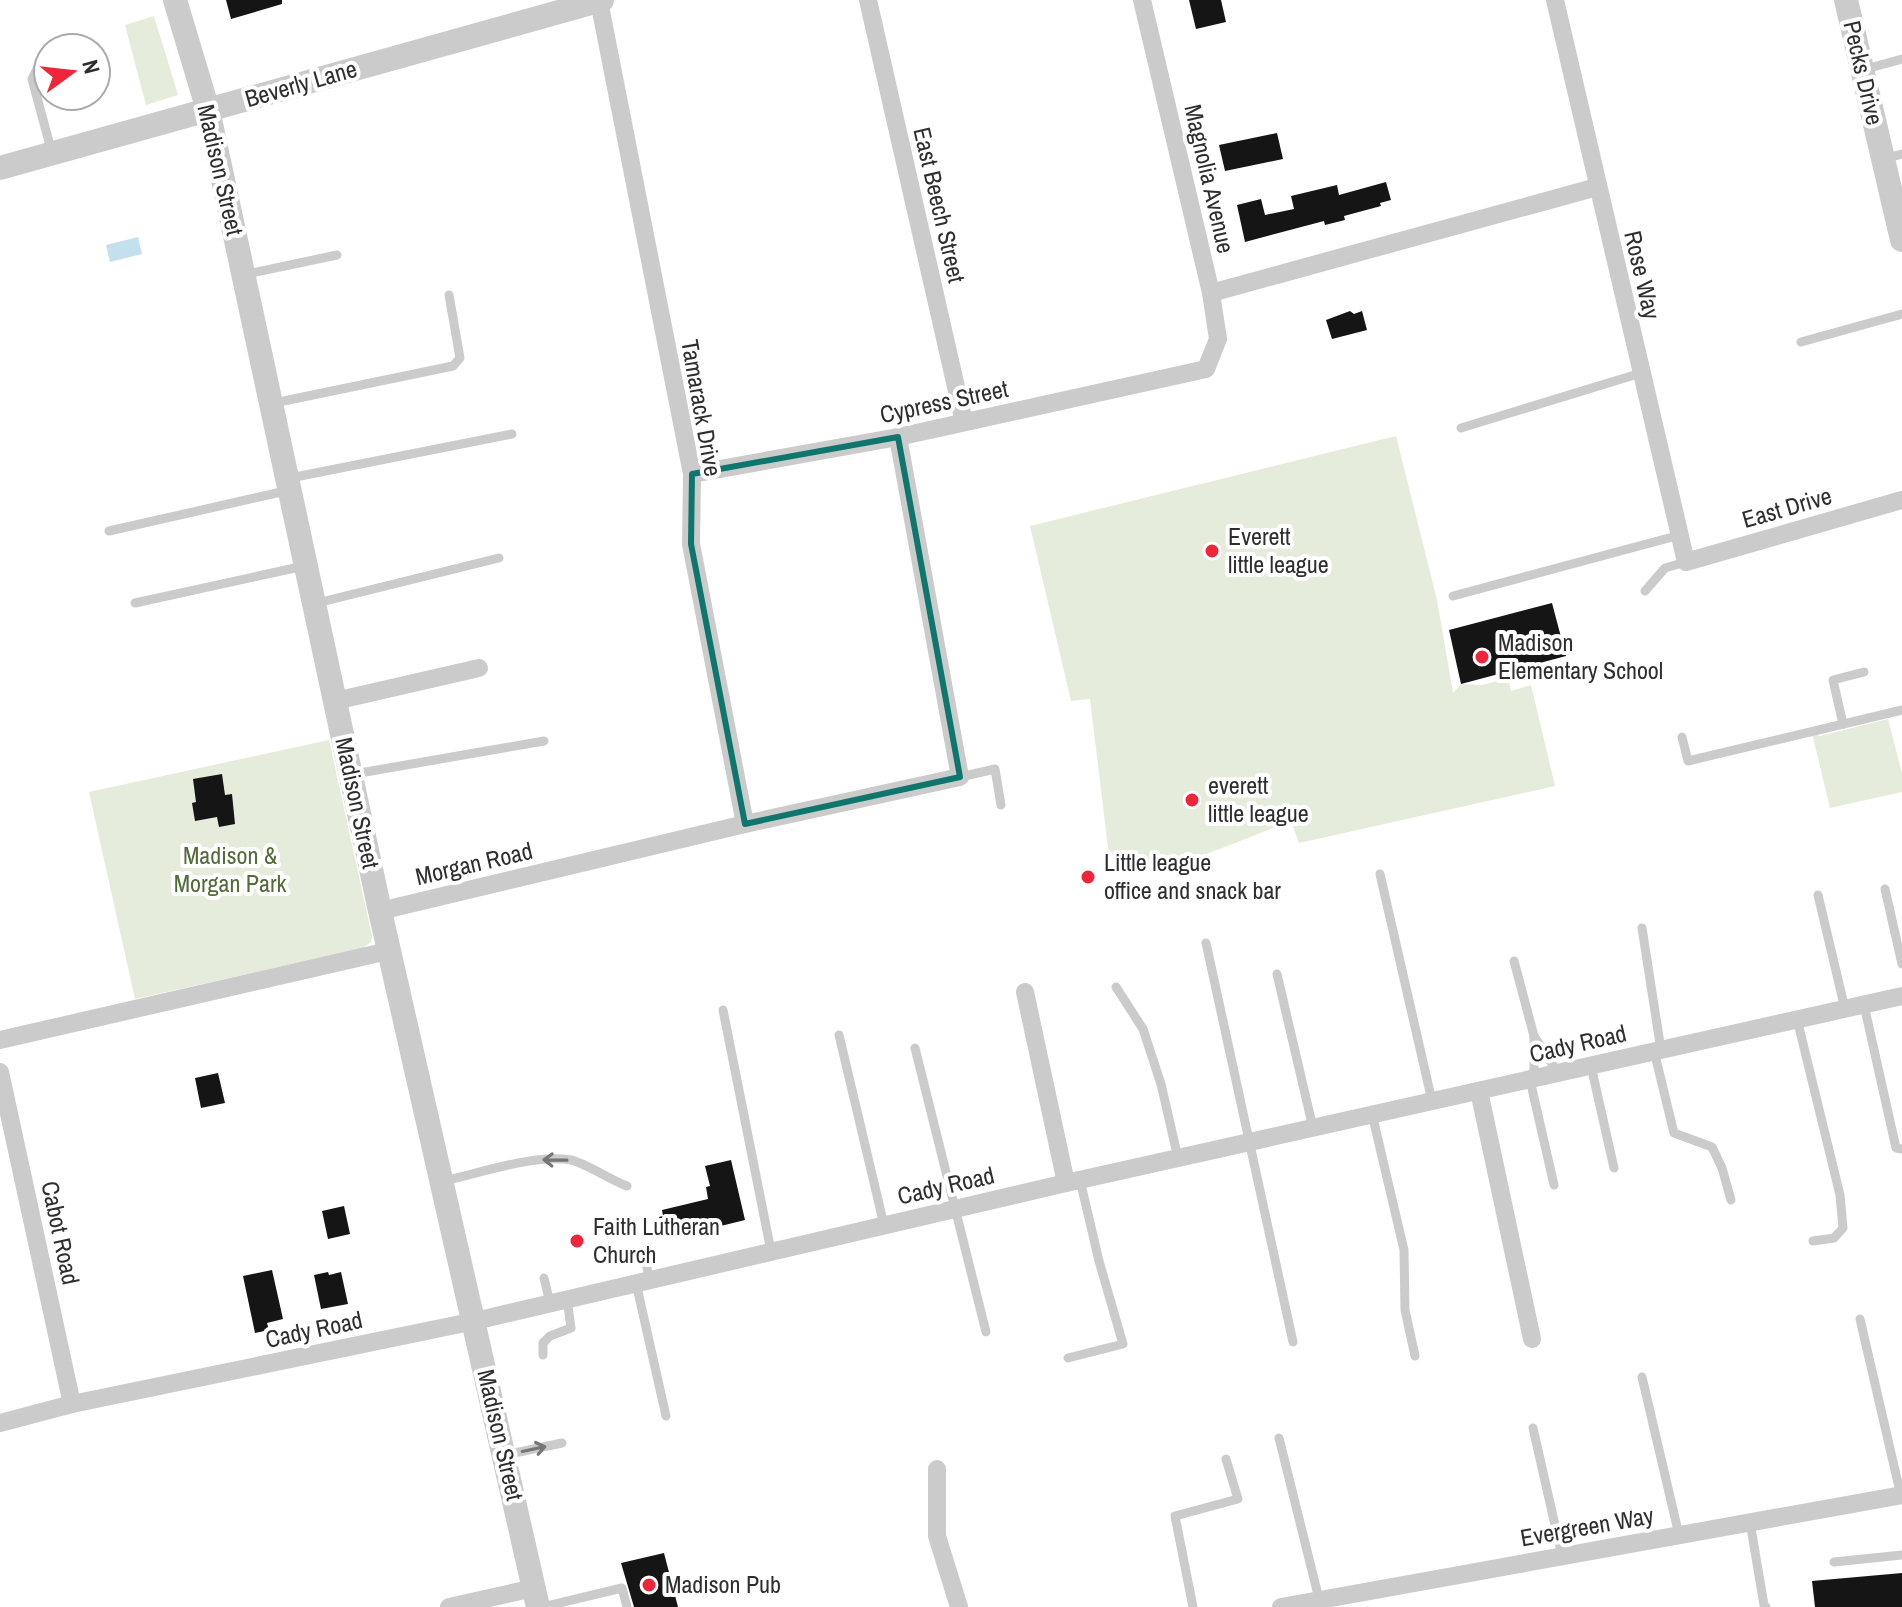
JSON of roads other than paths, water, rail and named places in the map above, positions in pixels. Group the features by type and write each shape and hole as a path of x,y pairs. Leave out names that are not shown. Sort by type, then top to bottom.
{"street":[{"name":"Madison Street","path":"175,0 208,110 380,911 538,1601"},
{"name":"Beverly Lane","path":"0,168 600,0"},
{"name":"Tamarack Drive","path":"600,0 692,474 691,544 745,824"},
{"name":"East Beech Street","path":"868,0 964,422"},
{"name":"Magnolia Avenue","path":"1142,0 1211,293 1218,339 1206,369"},
{"name":"Rose Way","path":"1555,0 1686,562"},
{"name":"Pecks Drive","path":"1846,0 1862,70 1892,156 1902,240"},
{"path":"1211,293 1597,187"},
{"name":"Cypress Street","path":"692,474 898,437 1206,369"},
{"path":"898,437 960,777"},
{"name":"East Drive","path":"1686,562 1902,500"},
{"path":"335,701 479,668"},
{"name":"Morgan Road","path":"380,911 745,824 960,777"},
{"path":"0,1040 388,951 380,911"},
{"path":"1025,992 1073,1181"},
{"name":"Cady Road","path":"0,1423 72,1404 475,1321 1073,1181 1902,996"},
{"name":"Cabot Road","path":"0,1072 72,1404"},
{"path":"1479,1091 1532,1339"},
{"path":"937,1469 937,1536 959,1607"},
{"name":"Evergreen Way","path":"1281,1607 1902,1496"},
{"path":"449,1607 538,1601"}],"lane":[{"path":"1862,70 1902,59"},
{"path":"41,112 52,153"},
{"path":"243,274 337,255"},
{"path":"271,403 453,366 460,358 449,295"},
{"path":"1801,342 1902,314"},
{"path":"1461,428 1641,373"},
{"path":"109,531 288,484 512,434"},
{"path":"1453,596 1680,535"},
{"path":"314,604 499,558"},
{"path":"1645,591 1665,568 1686,562"},
{"path":"135,603 305,565"},
{"path":"1843,724 1833,680 1864,672"},
{"path":"1682,737 1688,761 1902,710"},
{"path":"350,774 544,741"},
{"path":"960,777 995,769 1001,805"},
{"path":"1380,874 1432,1101"},
{"path":"1885,889 1902,964"},
{"path":"1818,895 1896,1148 1902,1149"},
{"path":"1642,928 1657,1051 1674,1133 1712,1147 1731,1200"},
{"path":"1206,943 1293,1342"},
{"path":"1514,961 1534,1036 1534,1070 1530,1080 1554,1185"},
{"path":"1277,974 1313,1128"},
{"path":"1116,987 1143,1029 1161,1084 1178,1158"},
{"path":"723,1010 771,1251"},
{"path":"1797,1019 1840,1195 1843,1228 1834,1238 1813,1241"},
{"path":"839,1035 884,1225"},
{"path":"1534,1036 1558,1073"},
{"path":"915,1048 986,1332"},
{"path":"1591,1066 1614,1168"},
{"path":"1372,1114 1404,1250 1405,1310 1415,1356"},
{"path":"442,1181 541,1160 574,1160 627,1186"},
{"path":"513,1165 516,1177"},
{"path":"1068,1358 1123,1344 1073,1181"},
{"path":"644,1256 643,1281 666,1416"},
{"path":"543,1355 543,1343 550,1336 571,1328 544,1278"},
{"path":"1860,1319 1902,1496"},
{"path":"1642,1377 1679,1535"},
{"path":"1533,1428 1562,1556"},
{"path":"1279,1438 1319,1599"},
{"path":"505,1455 562,1443"},
{"path":"1193,1607 1175,1516 1238,1499 1226,1459"},
{"path":"1750,1522 1766,1607"},
{"path":"1834,1562 1902,1555"},
{"path":"538,1601 622,1588 627,1607"}],"water":[{"path":"138,237 142,254 110,262 106,245"}],"place":[{"name":"Everett little league","path":"1212,551"},
{"name":"Madison Elementary School","path":"1482,657"},
{"name":"everett little league","path":"1192,800"},
{"name":"Little league office and snack bar","path":"1088,877"},
{"name":"Faith Lutheran Church","path":"577,1241"},
{"name":"Madison Pub","path":"649,1585"}],"park label":[{"name":"Madison & Morgan Park","path":"230,870"}]}
